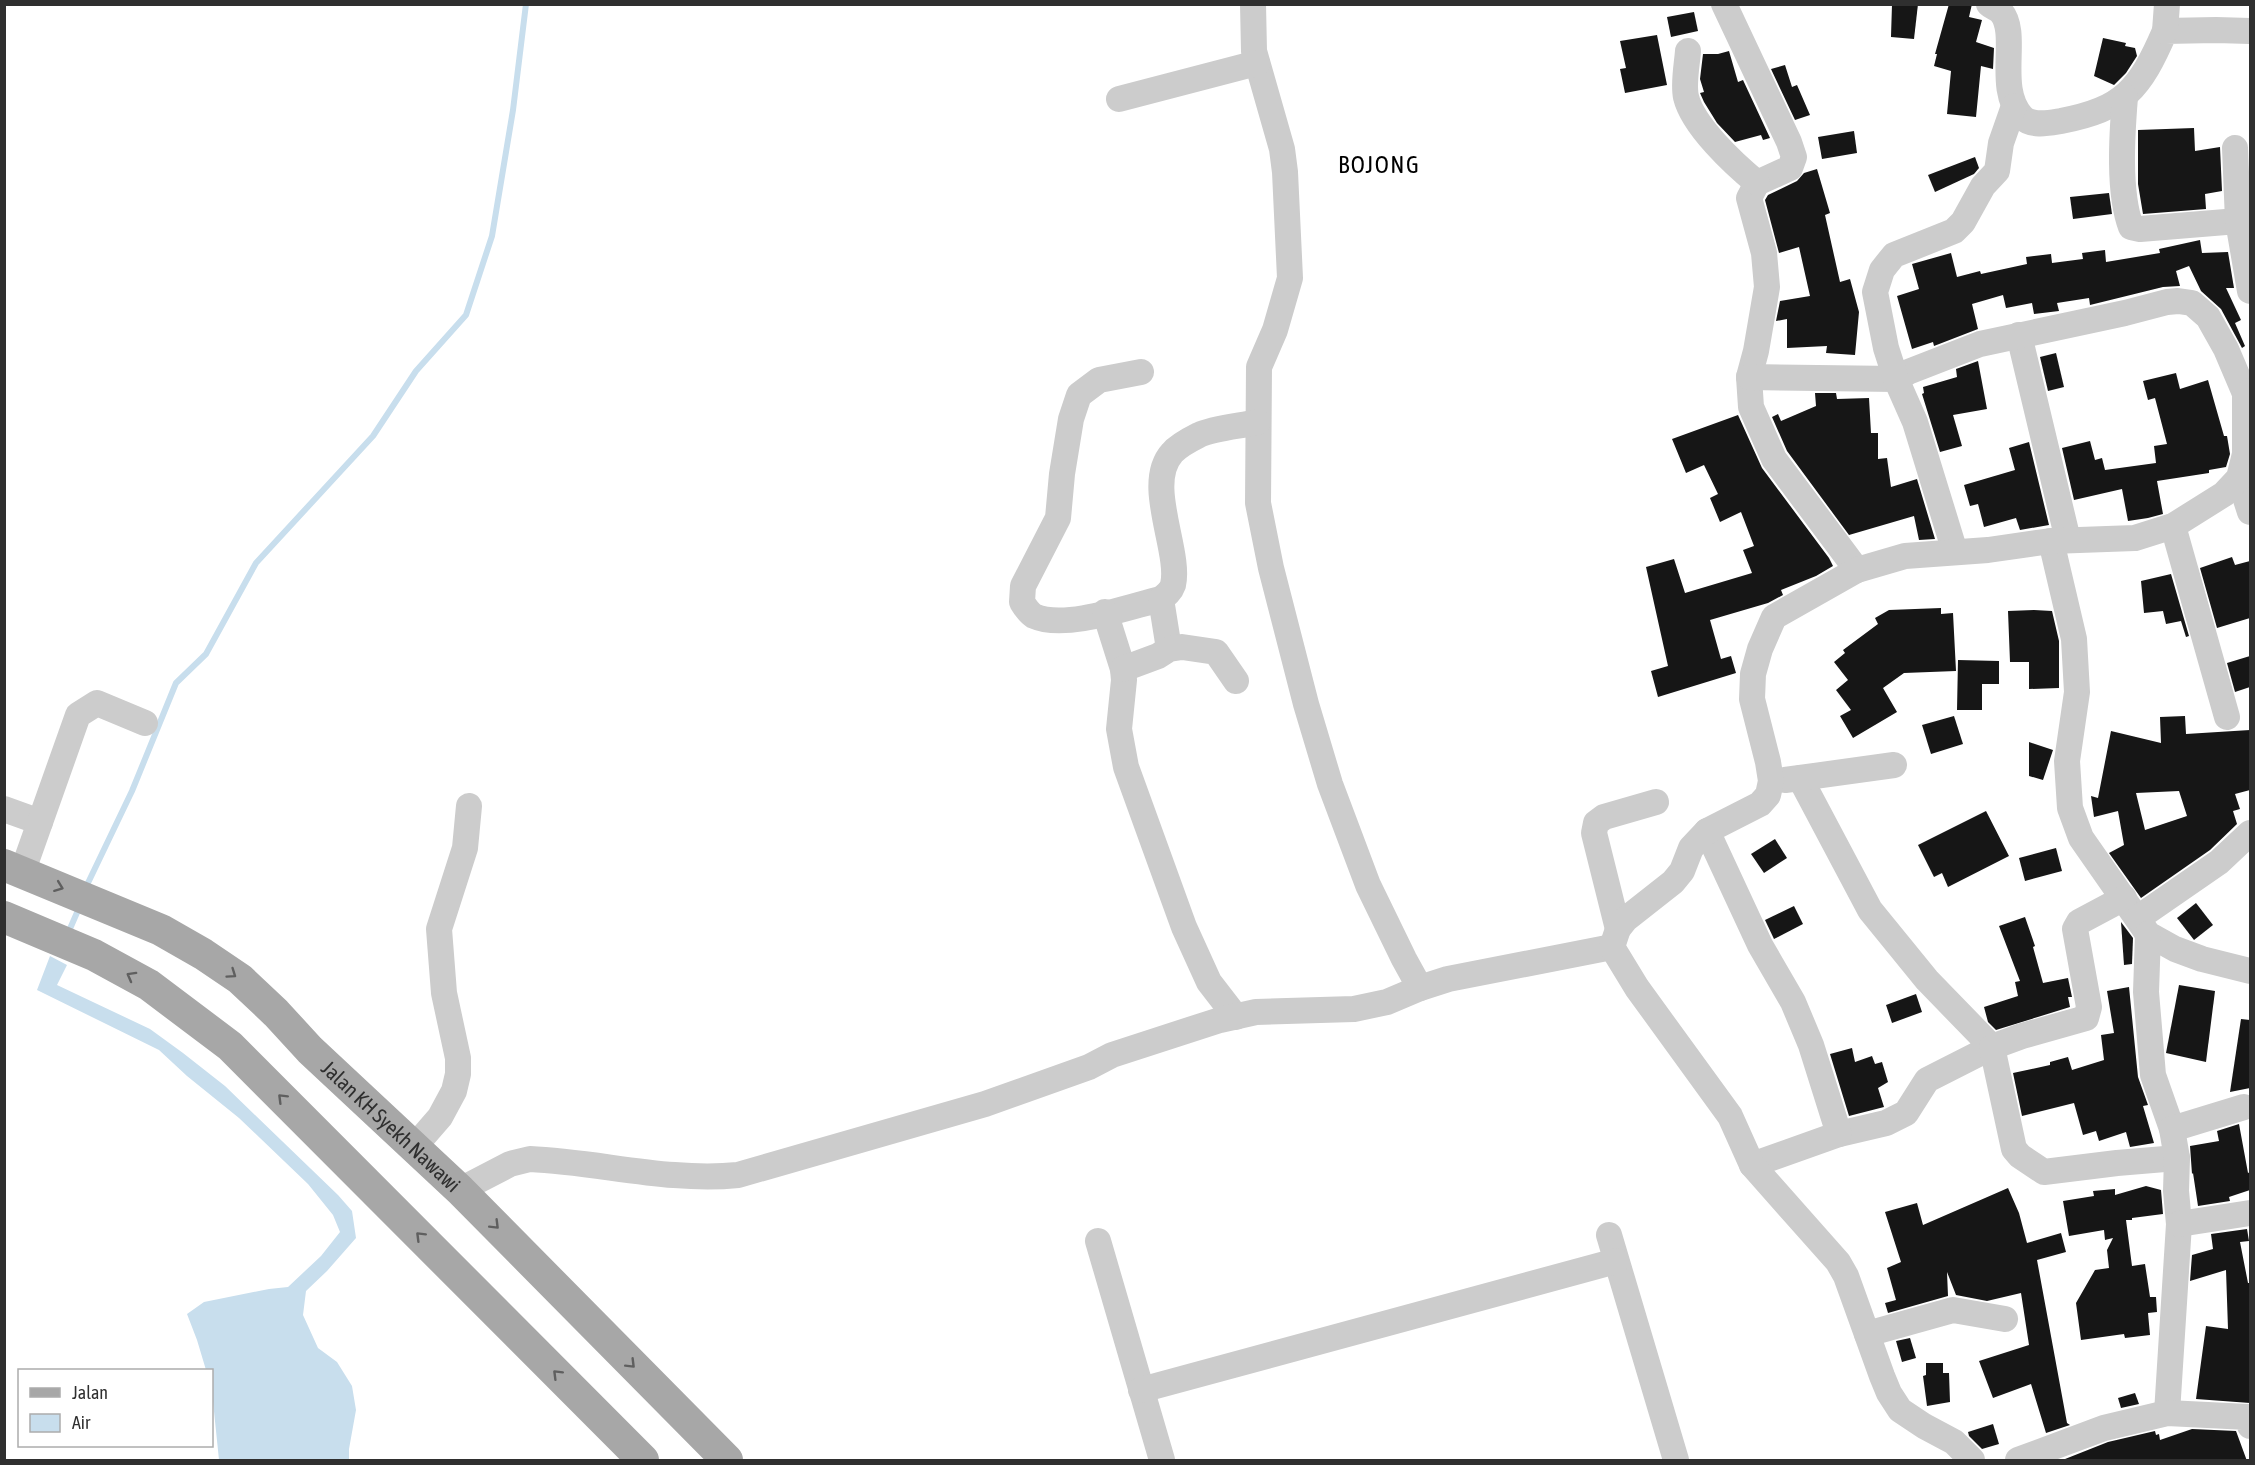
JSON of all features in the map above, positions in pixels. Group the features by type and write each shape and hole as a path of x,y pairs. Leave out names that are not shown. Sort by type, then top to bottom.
{"main road":[{"name":"Jalan KH Syekh Nawawi","path":"13,869 128,914 203,954 240,979 310,1050 460,1190 727,1461"},
{"path":"4,917 94,955 148,985 230,1046 643,1461"}],"street":[{"path":"1253,4 1254,51 1282,149 1285,171 1290,278 1275,330 1259,367 1258,504 1271,568 1306,704 1342,818 1368,885 1420,988"},
{"path":"1989,4 2000,11 2007,24 2009,89 2014,106 2024,119 2044,124 2091,116 2125,97 2149,68 2165,32 2167,4"},
{"path":"1729,7 1794,157 1790,168 1757,183 1749,198 1764,253 1767,287 1749,377 1751,407 1774,459 1857,570"},
{"path":"2165,32 2250,31"},
{"path":"1688,51 1686,96 1694,117 1734,164 1757,183"},
{"path":"1119,99 1257,63"},
{"path":"2125,97 2122,149 2124,188 2127,214 2132,228 2238,221"},
{"path":"1955,552 1915,422 1896,379 1886,348 1875,292 1882,270 1894,255 1954,231 1963,222 1983,186 1997,171 2001,143 2014,106"},
{"path":"2235,148 2238,221 2250,291"},
{"path":"460,1190 510,1164 530,1159 709,1178 738,1175 986,1104 1089,1067 1112,1055 1236,1017 1256,1012 1353,1009 1387,1002 1448,979 1615,938 1626,919 1673,882 1682,871 1691,848 1707,831 1760,804 1768,795 1771,781 1752,699 1753,674 1760,649 1774,617 1857,570 1905,556 1988,550 2060,540 2135,538 2174,526 2224,494 2239,478 2245,454 2248,394 2208,317 2192,303 2167,302 1980,344 1908,372 1896,379 1749,377"},
{"path":"2019,335 2060,540 2074,639 2077,692 2067,760 2070,808 2082,838 2137,917 2184,953 2250,971"},
{"path":"1141,372 1099,380 1079,395 1071,419 1058,518 1023,586 1022,602 1031,615 1053,621 1075,619 1161,599 1173,585 1172,560 1163,519 1162,472 1172,453 1200,435 1258,422"},
{"path":"2239,478 2250,512"},
{"path":"2174,526 2227,717"},
{"path":"1161,599 1169,649"},
{"path":"1105,612 1123,669 1119,729 1126,766 1184,927 1209,982 1236,1017"},
{"path":"1123,669 1158,656 1169,649 1182,648 1216,652 1236,681"},
{"path":"13,869 40,822 78,715 98,703 145,723"},
{"path":"1771,781 1894,765"},
{"path":"1800,778 1870,910 1927,980 1992,1047 2014,1149 2020,1156 2044,1172 2177,1158"},
{"path":"1656,802 1604,817 1596,823 1594,833 1615,938 1637,988 1730,1116 1752,1166 1838,1262 1846,1276 1889,1393 1900,1410 1954,1442 1972,1461"},
{"path":"414,1147 440,1117 454,1091 458,1074 458,1058 444,993 440,929 465,848 469,806"},
{"path":"4,809 40,822"},
{"path":"1707,831 1760,945 1793,1002 1811,1045 1839,1134"},
{"path":"1752,1166 1839,1134 1886,1123 1906,1113 1927,1080 1992,1047 2086,1018 2089,1006 2075,929 2079,922 2137,917 2219,862 2250,833"},
{"path":"2137,917 2153,1075 2172,1129 2177,1158 2176,1191 2179,1224 2167,1413"},
{"path":"2172,1129 2244,1107"},
{"path":"2179,1224 2250,1213"},
{"path":"1608,1235 1676,1461"},
{"path":"1098,1241 1162,1461"},
{"path":"1141,1390 1616,1261"},
{"path":"1867,1334 1953,1310 2005,1319"},
{"path":"2018,1461 2104,1428 2167,1413 2250,1418"}],"water":[{"path":"50,956 67,965 57,985 150,1029 183,1053 225,1086 352,1211 356,1238 306,1291 303,1315 318,1348 337,1362 352,1386 356,1410 349,1460 219,1460 213,1402 213,1369 206,1369 187,1314 204,1302 288,1287 321,1256 340,1232 333,1215 308,1184 239,1118 159,1050 37,990"}],"building":[{"path":"1892,4 1918,4 1914,39 1891,37"},
{"path":"1949,4 1972,4 1969,17 1982,20 1976,42 1994,48 1993,69 1981,66 1976,117 1947,114 1951,71 1934,66 1937,54 1935,54"},
{"path":"1694,12 1698,31 1671,37 1667,17"},
{"path":"1657,35 1667,85 1625,93 1620,69 1626,68 1620,41"},
{"path":"2103,38 2126,43 2125,46 2135,48 2137,56 2126,73 2114,85 2094,76"},
{"path":"1729,51 1738,82 1743,80 1770,138 1763,140 1761,135 1735,142 1717,123 1704,102 1700,93 1704,92 1700,79 1703,54"},
{"path":"1785,65 1792,87 1797,85 1810,115 1795,120 1771,69"},
{"path":"2194,128 2195,151 2220,147 2222,191 2205,194 2206,209 2143,214 2138,184 2138,130"},
{"path":"1854,131 1857,153 1822,159 1818,137"},
{"path":"1975,157 1979,168 1974,174 1935,192 1928,175"},
{"path":"1817,169 1830,213 1825,215 1840,282 1850,279 1859,312 1855,355 1826,353 1827,346 1787,348 1787,319 1776,321 1780,301 1810,296 1799,247 1779,253 1765,200 1768,195 1797,181 1804,173"},
{"path":"2109,193 2112,214 2073,219 2070,197"},
{"path":"2200,240 2202,253 2228,252 2234,288 2226,288 2241,320 2235,323 2245,346 2242,348 2221,309 2201,291 2189,266 2176,271 2180,286 2163,287 2090,305 2089,298 2057,303 2059,311 2034,314 2032,303 2006,308 2003,295 1972,304 1978,329 1934,346 1933,342 1912,349 1897,296 1919,289 1912,264 1951,253 1957,277 2027,264 2026,257 2051,254 2052,263 2083,259 2082,253 2105,250 2106,262 2160,253 2159,249"},
{"path":"2056,353 2064,387 2048,391 2040,357"},
{"path":"1978,361 1987,409 1953,415 1962,446 1940,452 1922,394 1924,393 1923,387 1957,377 1956,369"},
{"path":"2176,373 2180,389 2208,380 2224,436 2227,436 2230,454 2226,467 2209,470 2209,473 2157,481 2163,514 2148,518 2128,521 2122,489 2074,500 2062,448 2090,441 2095,460 2102,458 2105,470 2156,463 2154,446 2167,444 2155,398 2148,400 2143,381"},
{"path":"1815,393 1836,393 1837,399 1869,398 1871,433 1878,433 1878,459 1887,458 1891,487 1917,479 1935,539 1919,540 1914,516 1849,535 1787,451 1772,417 1778,414 1781,421 1816,406"},
{"path":"1738,415 1762,468 1833,566 1816,576 1781,590 1783,595 1768,603 1710,620 1721,659 1731,656 1736,673 1658,697 1651,671 1668,666 1646,567 1674,559 1685,593 1752,573 1743,550 1754,546 1741,512 1720,522 1710,498 1718,494 1704,465 1686,473 1672,439"},
{"path":"2029,442 2049,525 2020,530 2016,518 1984,527 1978,504 1970,506 1964,485 2015,470 2009,448"},
{"path":"2232,557 2235,565 2250,561 2250,618 2217,628 2200,568"},
{"path":"2171,574 2189,636 2186,637 2181,621 2166,624 2163,611 2144,613 2141,581"},
{"path":"1941,608 1941,614 1953,613 1956,671 1904,673 1883,688 1897,712 1853,738 1840,716 1851,710 1836,690 1848,680 1834,662 1845,653 1843,650 1878,624 1875,618 1889,610"},
{"path":"2008,611 2052,611 2059,641 2059,688 2029,689 2029,662 2010,662"},
{"path":"2250,656 2250,687 2235,692 2227,663"},
{"path":"1958,660 1999,661 1999,684 1982,684 1982,710 1957,710"},
{"path":"1954,716 1963,744 1931,754 1922,725"},
{"path":"2185,716 2186,734 2250,730 2250,790 2235,794 2240,809 2233,811 2237,824 2210,850 2141,898 2109,853 2124,845 2118,811 2094,817 2091,796 2098,798 2111,731 2161,743 2160,717","holes":["2179,791 2187,816 2145,830 2136,793"]},
{"path":"2029,742 2053,750 2043,780 2029,776"},
{"path":"1986,811 2009,856 1948,887 1942,873 1934,877 1918,845"},
{"path":"1775,839 1787,858 1764,873 1751,854"},
{"path":"2056,848 2062,871 2025,881 2019,858"},
{"path":"2196,903 2213,925 2194,940 2177,918"},
{"path":"1794,906 1803,924 1774,939 1765,920"},
{"path":"2025,917 2035,946 2033,947 2043,983 2068,978 2072,997 2068,997 2070,1007 1996,1030 1988,1022 1984,1007 2018,996 2015,982 2020,981 1999,926"},
{"path":"2121,922 2133,938 2132,964 2124,965"},
{"path":"2179,985 2215,991 2206,1062 2166,1053"},
{"path":"2129,987 2138,1077 2148,1105 2143,1106 2154,1143 2130,1147 2126,1132 2099,1141 2096,1131 2083,1135 2074,1103 2022,1116 2013,1073 2050,1065 2050,1062 2068,1057 2072,1070 2104,1060 2101,1035 2114,1033 2107,991"},
{"path":"1916,994 1922,1012 1892,1023 1886,1005"},
{"path":"2241,1019 2250,1020 2250,1088 2230,1092"},
{"path":"1852,1048 1855,1062 1872,1056 1875,1064 1882,1062 1888,1082 1878,1088 1884,1107 1849,1116 1830,1054"},
{"path":"2239,1124 2248,1173 2250,1172 2250,1190 2229,1197 2230,1201 2198,1206 2190,1146 2219,1141 2217,1131"},
{"path":"2146,1186 2161,1190 2163,1214 2126,1220 2132,1266 2145,1264 2150,1297 2156,1297 2157,1312 2148,1313 2150,1335 2125,1338 2124,1334 2081,1340 2076,1303 2095,1270 2109,1268 2107,1250 2113,1238 2105,1240 2104,1230 2069,1236 2063,1201 2094,1196 2093,1191 2115,1189 2115,1195"},
{"path":"2008,1188 2019,1213 2027,1243 2061,1233 2066,1252 2037,1260 2067,1423 2070,1425 2046,1433 2031,1384 1993,1398 1979,1361 2029,1345 2021,1293 1987,1301 1956,1295 1947,1272 1948,1296 1888,1313 1885,1303 1896,1300 1887,1268 1901,1262 1885,1212 1917,1203 1923,1225"},
{"path":"2247,1229 2249,1241 2240,1242 2248,1283 2250,1283 2250,1403 2196,1399 2206,1326 2228,1329 2226,1270 2190,1281 2192,1255 2213,1249 2211,1234"},
{"path":"1910,1338 1916,1358 1902,1362 1896,1341"},
{"path":"1926,1363 1943,1363 1943,1373 1949,1373 1950,1402 1927,1406 1923,1376 1926,1375"},
{"path":"2135,1393 2139,1404 2121,1408 2118,1398"},
{"path":"1993,1424 1999,1444 1982,1449 1968,1432"},
{"path":"2192,1429 2236,1431 2247,1461 2060,1461 2108,1442 2155,1431 2156,1435 2159,1434 2160,1440"}],"waterway":[{"path":"87,885 132,791 176,683 206,654 256,563 373,436 416,371 466,315 492,236 513,110 526,4"},
{"path":"69,931 79,908"}],"district":[{"name":"BOJONG","path":"1379,164"}]}
